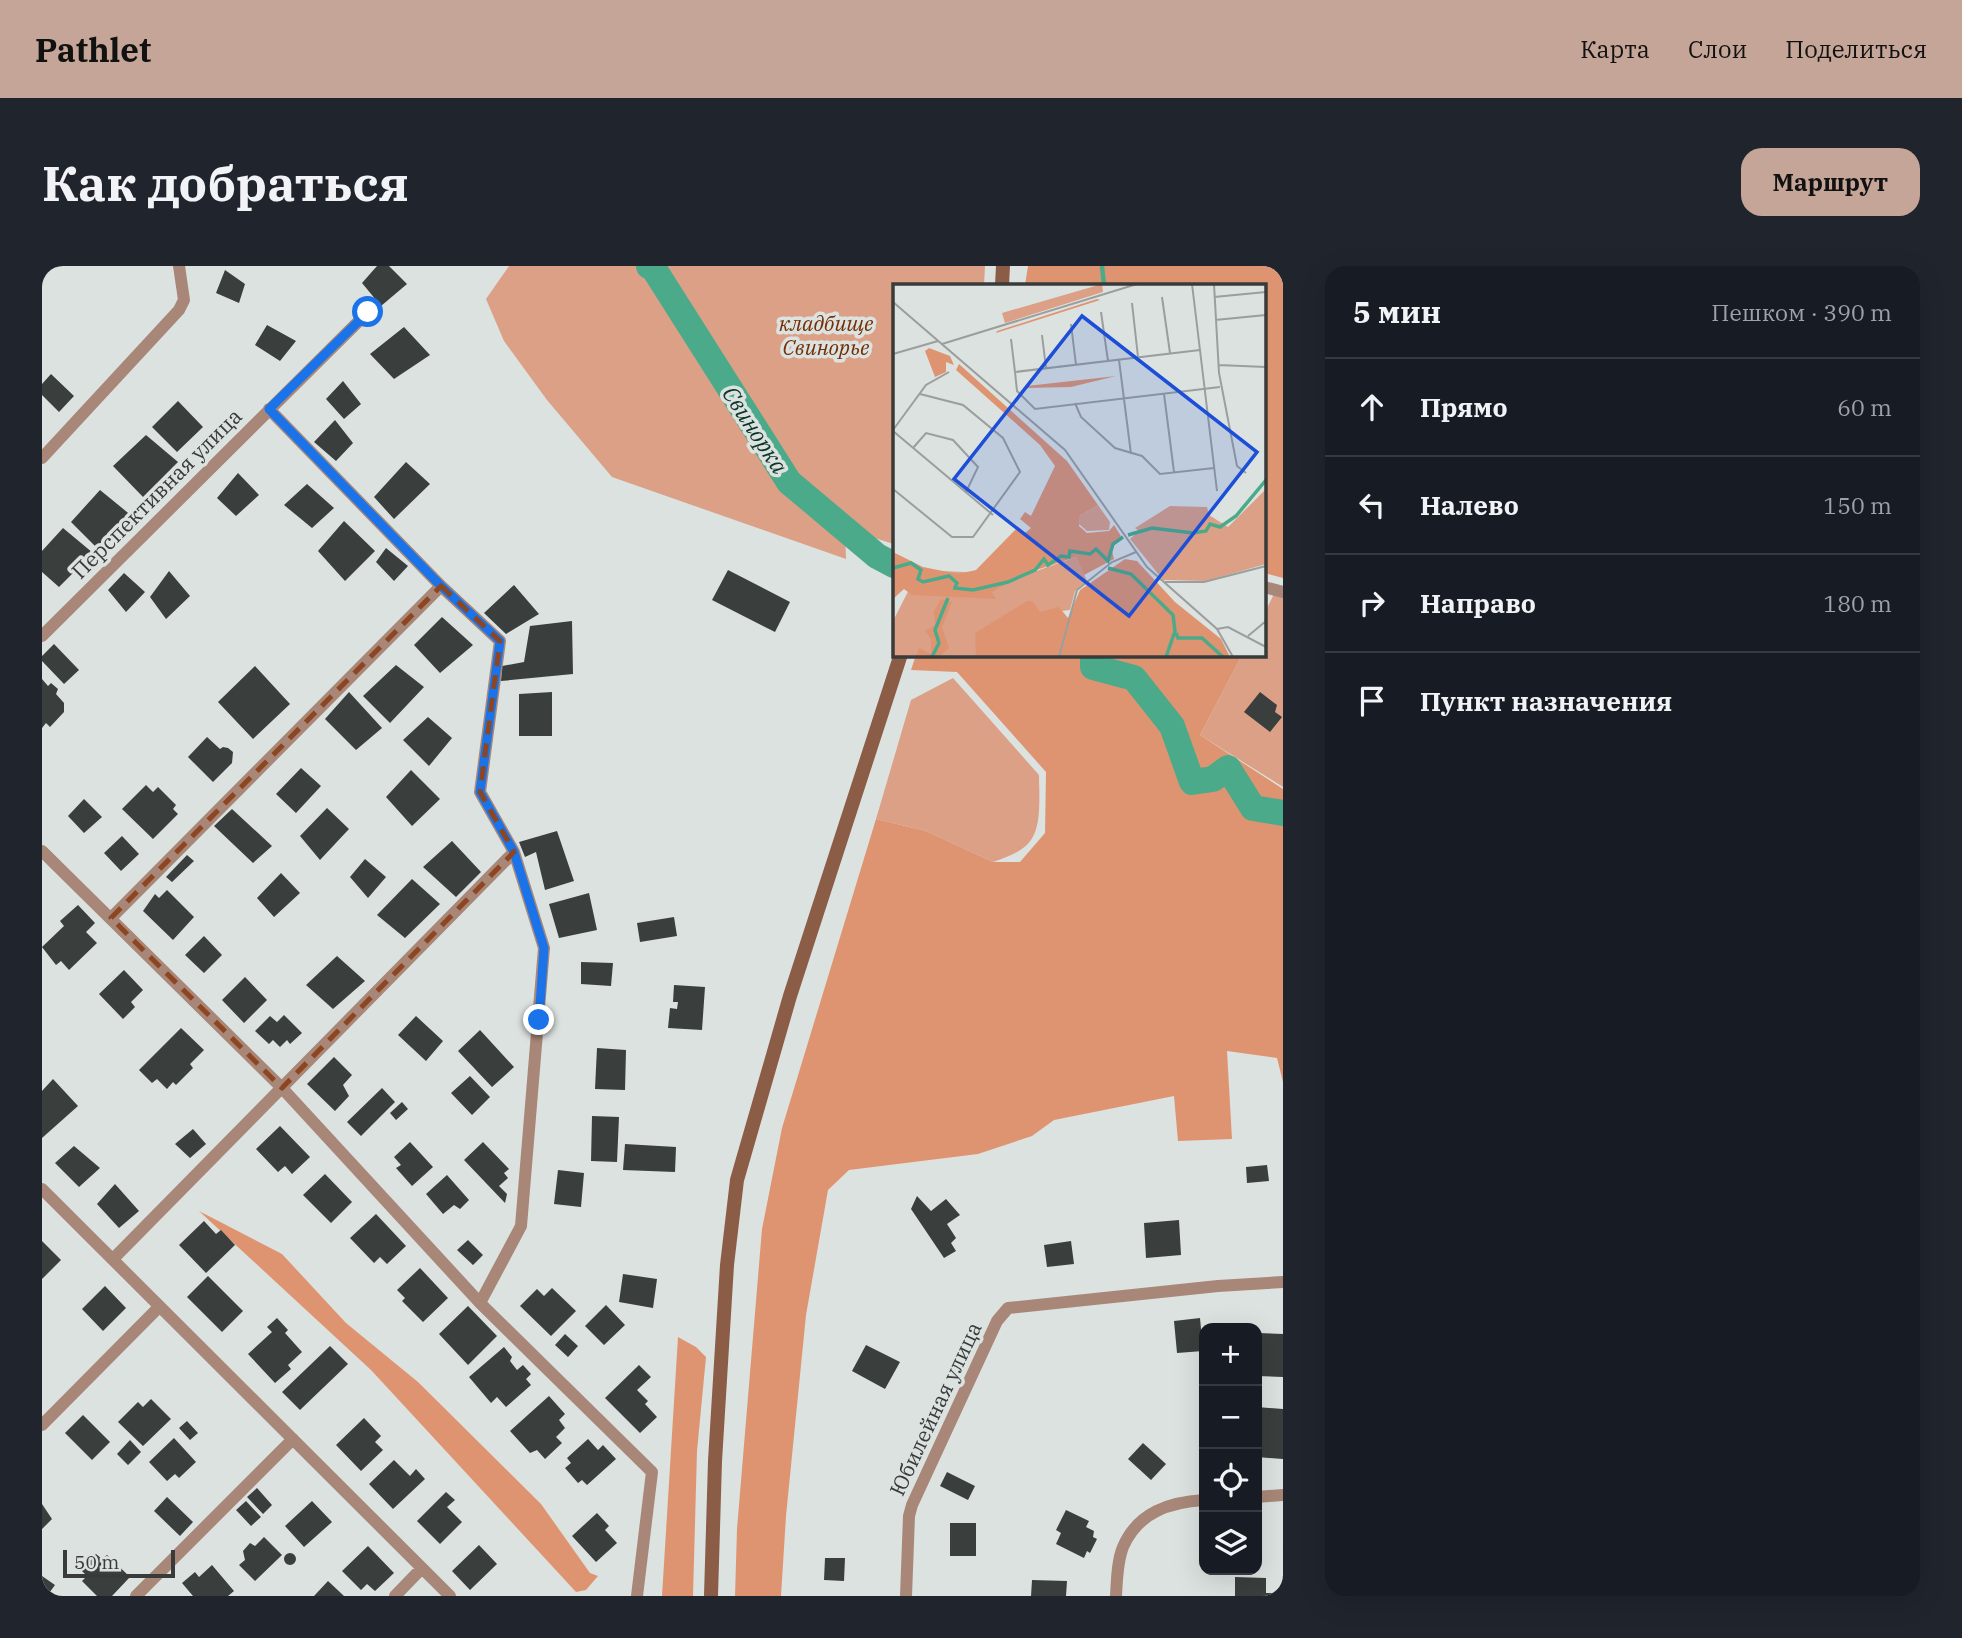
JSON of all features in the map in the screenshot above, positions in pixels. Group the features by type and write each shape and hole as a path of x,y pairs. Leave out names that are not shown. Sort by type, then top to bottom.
{"main road":[{"path":"1002,284 1003,266"},
{"path":"711,1596 715,1461 731,1225 737,1180 790,996 900,656"}],"street":[{"path":"42,458 179,310 184,300 179,266"},
{"name":"Перспективная улица","path":"42,636 368,312"},
{"path":"269,409 441,586 500,641 480,792 514,852 544,948 521,1226 480,1303"},
{"path":"111,918 441,586"},
{"path":"1266,588 1283,592"},
{"path":"42,851 282,1088 480,1303 653,1472 638,1596"},
{"path":"113,1259 514,852"},
{"path":"42,1189 450,1596"},
{"name":"Юбилейная улица","path":"906,1596 909,1516 912,1505 998,1321 1008,1308 1218,1286 1283,1282"},
{"path":"42,1425 159,1307"},
{"path":"136,1596 293,1439"},
{"path":"1262,1497 1283,1495"},
{"path":"1116,1596 1123,1547 1136,1527 1171,1504 1199,1501"},
{"path":"395,1596 422,1568"}],"highlighted area":[{"path":"441,586 500,641 480,792 514,852 282,1088 111,918"}],"green space":[{"name":"кладбище Свинорье","path":"509,266 985,266 984,284 893,284 893,544 845,529 846,559 612,477 547,400 504,341 486,299"},
{"path":"1274,594 1283,597 1283,787 1200,735 1241,656 1266,656 1266,610"},
{"path":"953,678 1039,775 1039,809 1035,834 1014,854 993,862 926,831 876,819 911,700"}],"shaded area":[{"path":"1028,266 1283,266 1283,578 1266,574 1266,284 1025,284"},
{"path":"916,656 1241,656 1200,735 1283,789 1283,1082 1277,1058 1227,1051 1232,1139 1178,1141 1174,1096 1054,1120 1032,1136 978,1154 849,1170 828,1190 806,1315 786,1516 781,1596 735,1596 737,1529 762,1229 782,1128 876,819 926,831 993,862 1020,862 1045,833 1046,772 957,672 911,670"},
{"path":"199,1211 282,1254 346,1323 418,1382 541,1504 590,1573 598,1576 586,1590 576,1592 371,1370"},
{"path":"678,1337 696,1347 706,1357 697,1451 693,1596 662,1596"}],"building":[{"path":"377,266 389,266 407,284 381,306 362,283"},
{"path":"225,270 245,284 239,303 216,293"},
{"path":"267,325 296,341 280,361 255,345"},
{"path":"404,327 430,355 394,379 370,354"},
{"path":"51,374 74,396 59,412 42,395 42,384"},
{"path":"343,381 361,404 344,419 326,399"},
{"path":"178,401 203,427 177,452 152,427"},
{"path":"335,420 353,443 336,461 314,442"},
{"path":"146,435 178,462 143,497 113,466"},
{"path":"406,462 430,484 394,519 374,497"},
{"path":"238,473 259,495 236,516 217,498"},
{"path":"307,484 334,508 312,528 284,505"},
{"path":"100,490 138,521 105,556 71,522"},
{"path":"344,521 375,551 345,581 318,551"},
{"path":"63,528 93,553 59,587 42,572 42,551"},
{"path":"386,548 408,566 394,581 376,562"},
{"path":"728,570 790,602 775,632 712,600"},
{"path":"169,571 190,596 166,619 150,597"},
{"path":"124,573 145,592 126,612 108,590"},
{"path":"514,585 539,614 506,634 484,613"},
{"path":"442,617 473,645 440,673 414,645"},
{"path":"572,621 573,674 501,681 502,666 524,662 530,626"},
{"path":"54,644 79,670 64,684 42,661 42,656"},
{"path":"396,665 424,687 390,723 363,696"},
{"path":"255,666 290,704 253,739 218,702"},
{"path":"42,679 48,686 51,683 58,689 56,694 64,703 64,712 50,727 46,723 42,728"},
{"path":"349,692 382,728 356,750 325,719"},
{"path":"552,692 552,736 519,736 519,694"},
{"path":"1260,692 1277,705 1275,712 1282,717 1270,732 1244,712"},
{"path":"428,717 452,738 429,766 403,740"},
{"path":"207,737 220,749 228,748 233,752 232,763 213,782 188,757"},
{"path":"301,768 321,786 296,813 276,794"},
{"path":"411,770 440,799 412,826 386,797"},
{"path":"146,785 153,792 158,787 176,805 173,809 178,814 153,839 122,809"},
{"path":"84,799 102,817 84,833 68,816"},
{"path":"327,808 349,829 320,860 300,836"},
{"path":"232,809 272,846 253,863 214,826"},
{"path":"557,831 574,881 545,890 536,852 525,857 519,842"},
{"path":"122,836 139,854 121,871 104,853"},
{"path":"452,841 481,872 456,897 423,867"},
{"path":"187,855 194,861 172,882 166,877"},
{"path":"365,859 386,877 368,898 350,877"},
{"path":"281,873 300,893 274,917 257,898"},
{"path":"412,879 440,904 405,938 377,915"},
{"path":"167,890 194,917 173,940 143,911 155,894 159,898"},
{"path":"589,893 597,930 559,938 549,904"},
{"path":"78,905 95,923 86,932 97,943 69,970 61,961 56,965 42,947 64,926 60,921"},
{"path":"674,917 677,936 640,942 637,923"},
{"path":"204,936 222,955 204,973 185,955"},
{"path":"337,956 365,981 333,1009 306,985"},
{"path":"581,962 613,963 611,986 581,984"},
{"path":"124,970 143,990 131,1002 135,1007 123,1019 99,994"},
{"path":"245,977 267,1000 244,1023 222,1000"},
{"path":"674,985 705,987 702,1030 668,1028 670,1008 677,1009 678,1002 673,1002"},
{"path":"284,1015 302,1033 290,1044 287,1040 280,1047 273,1040 269,1044 255,1031 270,1016 277,1022"},
{"path":"416,1016 443,1041 426,1061 398,1035"},
{"path":"181,1028 204,1050 190,1064 193,1068 176,1085 173,1082 167,1089 157,1079 152,1083 139,1070"},
{"path":"480,1030 514,1067 492,1087 458,1051"},
{"path":"597,1048 626,1050 625,1090 595,1089"},
{"path":"334,1057 352,1075 343,1085 349,1096 335,1111 307,1084"},
{"path":"470,1076 490,1097 472,1115 451,1093"},
{"path":"53,1079 78,1106 42,1138 42,1091"},
{"path":"382,1088 395,1102 361,1136 347,1122"},
{"path":"402,1102 408,1109 396,1120 390,1113"},
{"path":"592,1116 619,1117 617,1162 591,1161"},
{"path":"280,1126 310,1157 292,1174 285,1166 278,1172 256,1149"},
{"path":"193,1129 206,1144 190,1158 175,1144"},
{"path":"410,1142 433,1167 412,1186 396,1168 401,1165 394,1157"},
{"path":"483,1142 509,1169 504,1173 508,1178 499,1186 507,1194 505,1203 464,1160"},
{"path":"625,1144 676,1147 675,1172 623,1170"},
{"path":"74,1146 100,1168 79,1187 55,1163"},
{"path":"1267,1165 1269,1181 1247,1183 1246,1167"},
{"path":"558,1170 584,1173 581,1207 554,1204"},
{"path":"325,1174 352,1202 331,1223 303,1195"},
{"path":"447,1175 469,1200 460,1209 454,1205 443,1214 426,1194"},
{"path":"115,1184 139,1211 119,1228 97,1204"},
{"path":"917,1196 931,1211 946,1199 960,1215 947,1224 956,1238 951,1243 956,1251 944,1258 911,1209"},
{"path":"376,1214 406,1246 387,1264 380,1257 374,1263 350,1238"},
{"path":"1179,1220 1181,1255 1146,1258 1144,1223"},
{"path":"204,1221 216,1234 221,1230 235,1245 206,1273 179,1245"},
{"path":"468,1240 483,1255 473,1265 457,1250"},
{"path":"42,1241 61,1260 42,1279"},
{"path":"1071,1241 1074,1264 1047,1267 1044,1245"},
{"path":"420,1268 448,1298 423,1322 402,1301 405,1298 397,1290"},
{"path":"623,1274 657,1279 653,1308 619,1302"},
{"path":"208,1276 243,1311 222,1332 187,1297"},
{"path":"105,1286 126,1308 103,1331 82,1309"},
{"path":"552,1288 576,1311 551,1336 520,1306 537,1289 544,1296"},
{"path":"606,1305 625,1325 604,1345 585,1326"},
{"path":"468,1306 497,1336 468,1365 439,1334"},
{"path":"277,1318 288,1330 285,1333 302,1352 288,1365 291,1369 275,1383 248,1354 272,1332 267,1327"},
{"path":"1200,1318 1199,1351 1177,1353 1174,1321"},
{"path":"1262,1333 1283,1334 1283,1377 1262,1376"},
{"path":"565,1334 578,1346 568,1357 555,1345"},
{"path":"866,1345 900,1362 885,1389 852,1371"},
{"path":"330,1346 348,1364 300,1410 282,1392"},
{"path":"504,1347 517,1370 523,1365 531,1374 526,1379 531,1385 506,1407 497,1397 491,1403 469,1377"},
{"path":"639,1365 651,1377 637,1390 648,1401 645,1404 657,1417 640,1433 605,1398"},
{"path":"549,1396 565,1414 559,1420 565,1428 556,1437 562,1443 545,1459 537,1450 530,1453 510,1431"},
{"path":"151,1399 171,1419 143,1446 118,1422 138,1402 143,1407"},
{"path":"1262,1407 1283,1409 1283,1459 1262,1457"},
{"path":"83,1415 110,1442 92,1460 65,1433"},
{"path":"364,1418 381,1436 375,1442 383,1450 361,1471 336,1445"},
{"path":"187,1421 198,1433 190,1440 179,1428"},
{"path":"174,1438 196,1462 179,1478 175,1474 167,1481 149,1462"},
{"path":"588,1439 598,1450 603,1445 616,1459 587,1485 582,1480 578,1483 565,1468 571,1463 567,1458"},
{"path":"130,1440 141,1452 128,1465 117,1454"},
{"path":"1143,1443 1166,1464 1151,1480 1128,1459"},
{"path":"394,1460 410,1476 416,1469 425,1479 393,1509 369,1484"},
{"path":"947,1472 975,1486 968,1500 940,1486"},
{"path":"257,1488 272,1505 263,1514 247,1497"},
{"path":"446,1492 455,1500 447,1507 462,1522 440,1544 417,1521"},
{"path":"167,1497 193,1522 180,1536 154,1511"},
{"path":"246,1501 261,1517 251,1526 236,1510"},
{"path":"312,1501 332,1522 304,1547 285,1526"},
{"path":"42,1504 52,1519 42,1529"},
{"path":"1066,1510 1089,1521 1086,1527 1094,1531 1093,1537 1097,1539 1090,1553 1087,1551 1084,1558 1056,1544 1061,1533 1056,1530"},
{"path":"597,1513 609,1526 605,1530 617,1543 596,1562 572,1536"},
{"path":"950,1523 976,1523 976,1556 950,1556"},
{"path":"264,1537 282,1555 255,1581 239,1565 245,1560 243,1551 250,1543 255,1546"},
{"path":"479,1545 497,1564 470,1590 452,1571"},
{"path":"368,1546 394,1573 375,1591 367,1584 361,1590 342,1571"},
{"path":"290,1553 296,1559 290,1565 284,1559"},
{"path":"96,1554 102,1559 107,1555 130,1577 112,1596 97,1596 82,1581 87,1576 81,1570"},
{"path":"825,1558 845,1558 844,1581 824,1580"},
{"path":"212,1565 234,1591 228,1596 193,1596 182,1583 195,1572 199,1577"},
{"path":"42,1576 55,1585 47,1596 42,1596"},
{"path":"1235,1577 1266,1578 1266,1593 1273,1593 1273,1596 1235,1596"},
{"path":"1032,1580 1067,1581 1066,1596 1031,1596"},
{"path":"328,1581 344,1596 314,1596"}],"waterway":[{"name":"Свинорка","path":"649,266 654,269 789,482 877,556 893,564"},
{"path":"1102,266 1104,284"},
{"name":"Свинорка","path":"1093,656 1093,667 1134,678 1172,726 1192,782 1213,779 1228,768 1253,808 1283,813"}],"route":[{"path":"368,312 269,409 441,586 500,641 480,792 514,852 544,948 539,1020"}]}
